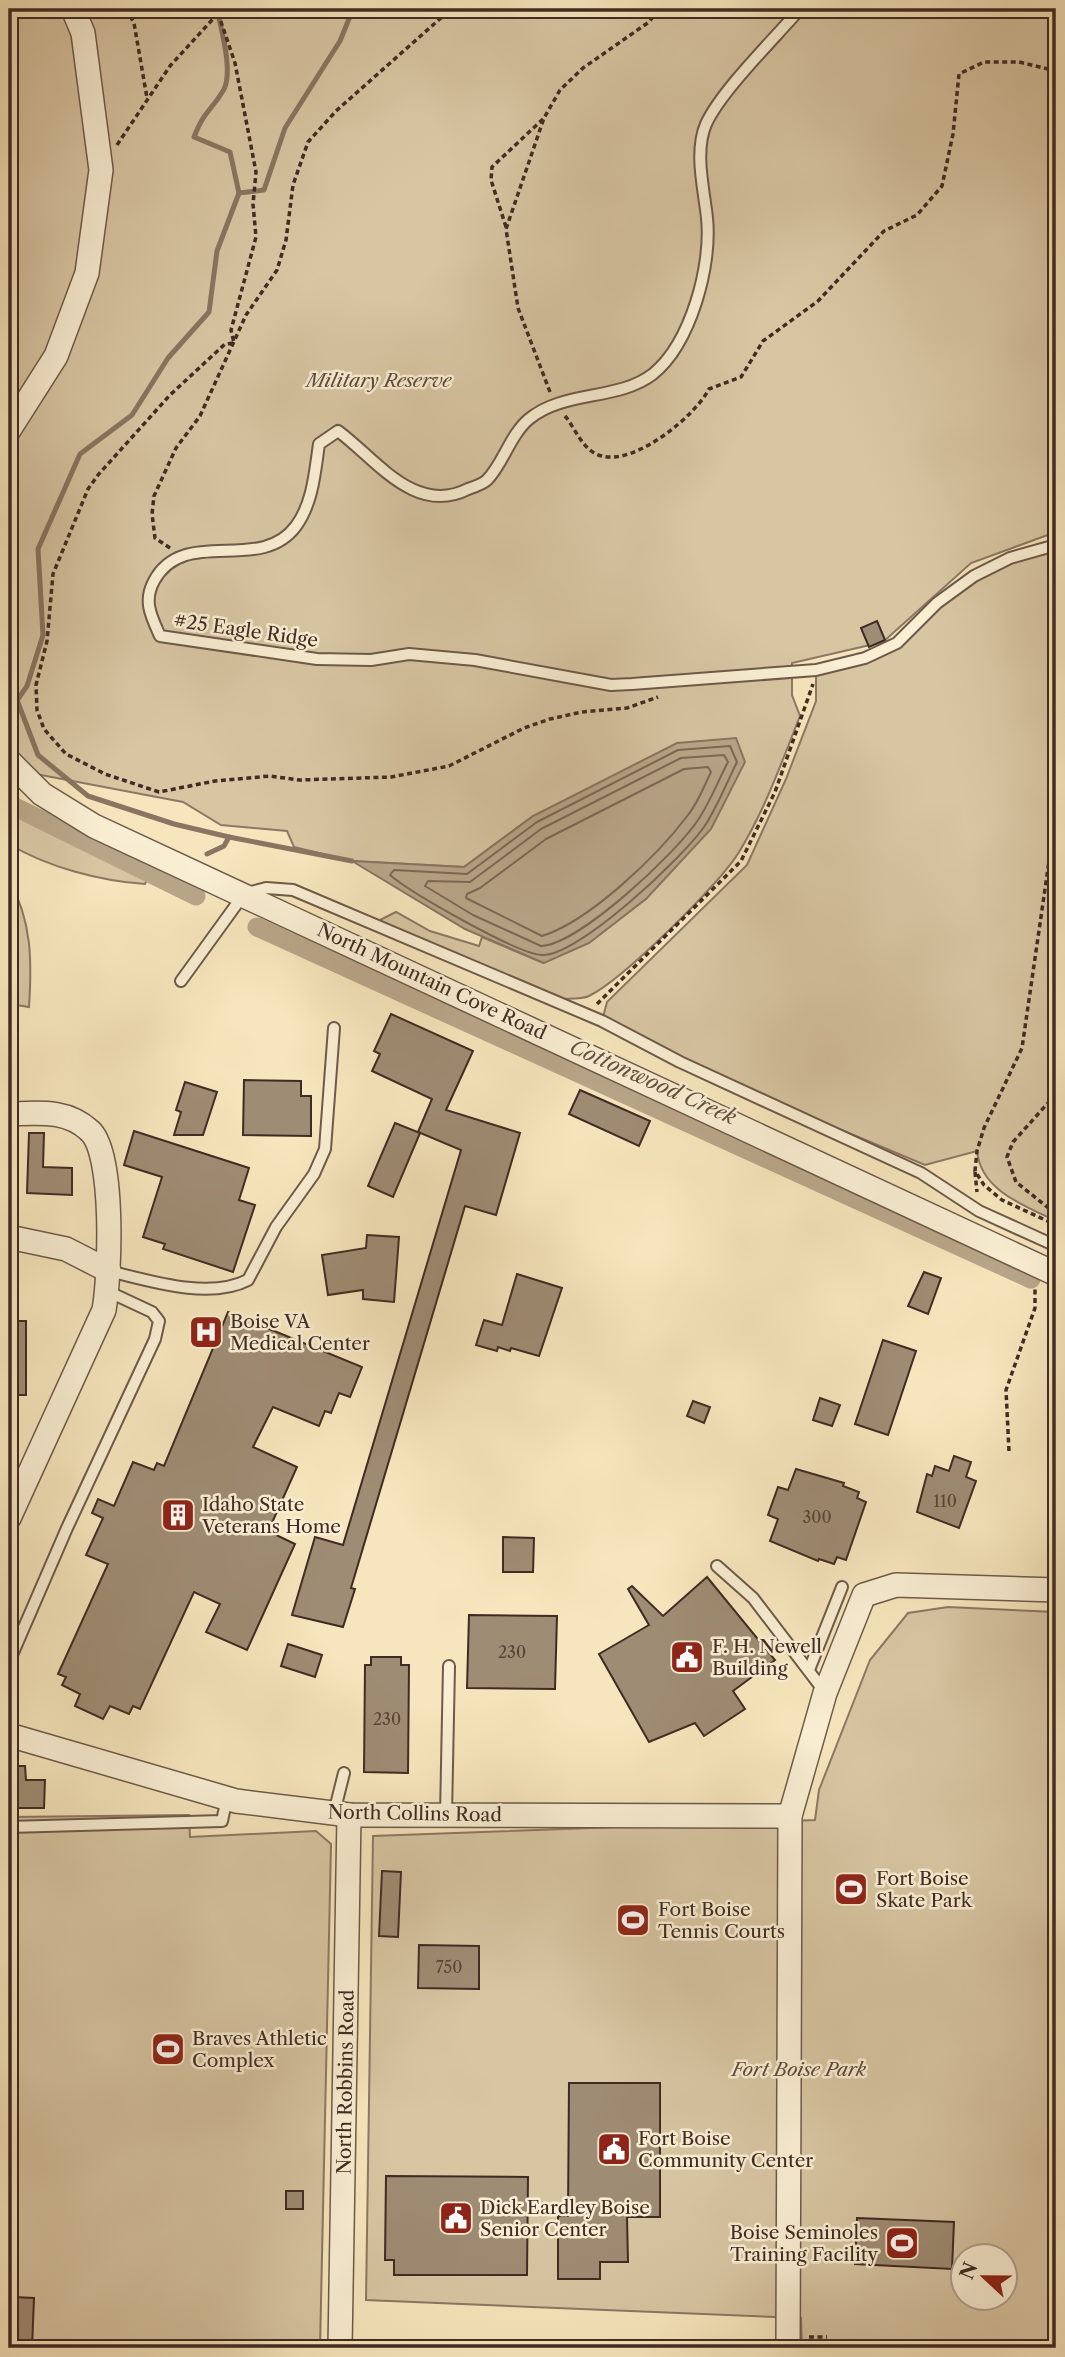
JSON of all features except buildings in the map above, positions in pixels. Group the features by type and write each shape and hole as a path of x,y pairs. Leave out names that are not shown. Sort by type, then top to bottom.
{"street":[{"path":"9,430 56,356 87,274 101,170 83,33 73,9"},
{"name":"North Mountain Cove Road","path":"9,761 42,794 63,809 970,1235 1045,1276"},
{"path":"9,1114 49,1112 67,1116 92,1132 102,1152 108,1211 108,1281 104,1310 9,1518"},
{"path":"9,1237 66,1249 108,1281"},
{"path":"795,2343 790,1816 825,1693 864,1595 897,1585 1056,1590"},
{"name":"North Collins Road","path":"9,1735 227,1798 342,1814 790,1816"},
{"name":"North Robbins Road","path":"340,2348 342,1814"}],"lane":[{"path":"180,555 268,547 295,527 312,491 319,444 338,431 359,446 387,475 417,493 455,496 487,480 530,419 556,405 614,392 653,374 678,342 694,310 703,277 708,220 701,173 702,141 706,124 738,80 800,9"},
{"path":"816,670 865,658 897,643 937,603 974,576 1010,558 1056,545"},
{"name":"#25 Eagle Ridge","path":"180,555 159,571 148,592 149,613 160,636 317,659 371,660 408,654 475,660 611,685 816,670"},
{"path":"181,981 244,894 266,888 293,890 588,1015 680,1062 921,1173 979,1212 1056,1246"},
{"path":"108,1281 224,1288 248,1280 276,1227 314,1174 325,1149 334,1028"},
{"path":"970,1235 979,1212"},
{"path":"9,1662 157,1330 159,1321 152,1312 108,1281"},
{"path":"717,1566 753,1598 825,1693"},
{"path":"809,1670 842,1587"},
{"path":"446,1815 449,1666"},
{"path":"342,1814 344,1773"},
{"path":"9,1827 222,1821 227,1798"}],"path":[{"path":"126,9 134,23 148,100"},
{"path":"101,170 170,66 222,9"},
{"path":"180,555 156,538 152,514 154,496 176,448 200,416 246,315 276,270 286,240 293,186 308,142 336,111 451,9"},
{"path":"506,229 544,118 560,90 583,68 649,22 659,9"},
{"path":"218,13 235,63 256,172 253,204 256,237 231,330 234,343"},
{"path":"544,118 492,167 491,180 506,229 518,307 556,405 586,447 602,457 625,454 686,421 701,405 709,389 741,377 762,341 818,301 884,231 917,215 942,186 953,134 960,74 984,62 1019,62 1056,71"},
{"path":"588,1015 605,994 741,861 775,792 808,706 816,670"},
{"path":"1056,813 1023,1048 984,1128 977,1151 975,1171 984,1185 1002,1200 1056,1225"},
{"path":"1056,1094 1013,1142 1007,1157 1016,1182 1056,1214"},
{"path":"1009,1451 1006,1390 1045,1276"},
{"path":"795,2343 827,2337"}],"green space":[{"name":"Military Reserve","path":"9,9 1056,9 1056,532 971,563 883,642 792,663 792,695 800,716 765,802 739,852 712,886 646,952 604,987 586,997 558,999 378,921 396,912 430,931 479,946 482,937 543,963 589,943 647,898 567,800 533,816 464,867 352,861 294,847 287,831 221,825 183,802 9,769"},
{"path":"1056,545 1056,1221 995,1187 980,1165 977,1151 925,1165 680,1062 602,1021 607,1002 747,865 786,779 816,701 816,670 897,643 974,576"},
{"path":"9,792 53,828 150,874 145,884 110,880 57,866 9,844"},
{"path":"9,880 17,895 29,942 29,1007 9,1004"},
{"name":"Fort Boise Park","path":"948,1607 1056,1612 1056,2348 802,2348 801,2318 366,2300 373,1836 815,1820 819,1790 870,1660 908,1613"},
{"name":"Braves Athletic Complex","path":"189,1815 190,1837 316,1831 331,1844 320,2348 9,2348 9,1817"}],"water":[{"path":"736,738 745,762 711,829 647,898 589,943 544,963 465,929 352,861 464,867 533,816 677,743"}],"waterway":[{"path":"217,9 226,51 226,83 194,137 230,152 239,193"},
{"name":"Cottonwood Creek","path":"239,193 264,190 285,128 340,41 353,9"},
{"name":"Cottonwood Creek","path":"9,712 27,686 43,635 38,549 80,454 132,415 168,358 209,312 217,251 239,193"},
{"path":"17,700 38,755 88,796 174,824 229,837"},
{"name":"Cottonwood Creek","path":"9,804 196,896"},
{"path":"207,854 224,846 229,837 352,861"},
{"name":"Cottonwood Creek","path":"257,927 1031,1279"}],"place":[{"name":"Boise VA Medical Center","path":"206,1332"},
{"name":"Idaho State Veterans Home","path":"178,1515"},
{"name":"F. H. Newell Building","path":"687,1657"},
{"name":"Fort Boise Skate Park","path":"851,1889"},
{"name":"Fort Boise Tennis Courts","path":"633,1920"},
{"name":"Braves Athletic Complex","path":"168,2049"},
{"name":"Fort Boise Community Center","path":"614,2149"},
{"name":"Dick Eardley Boise Senior Center","path":"456,2218"},
{"name":"Boise Seminoles Training Facility","path":"902,2243"}]}
